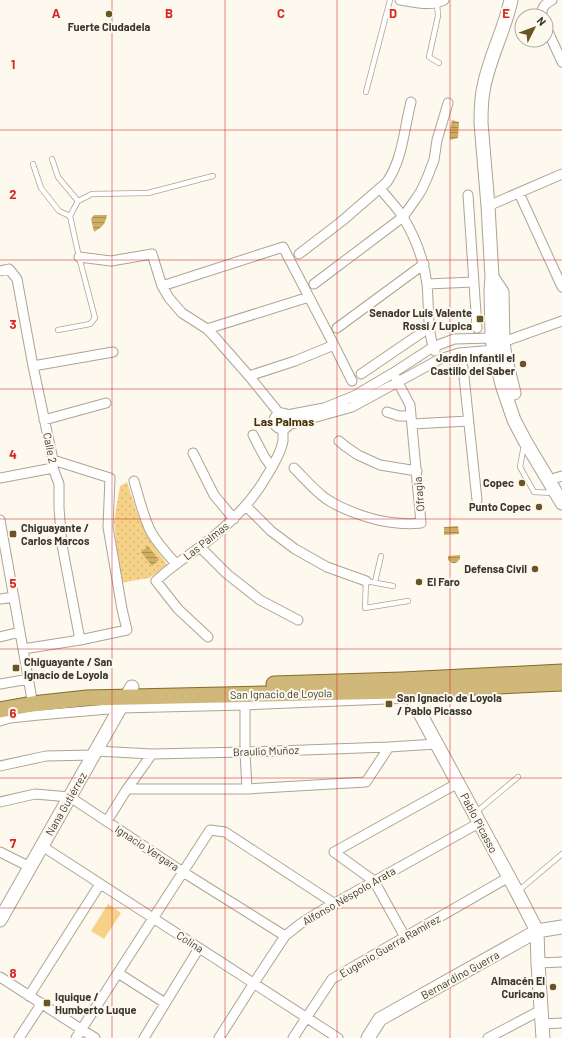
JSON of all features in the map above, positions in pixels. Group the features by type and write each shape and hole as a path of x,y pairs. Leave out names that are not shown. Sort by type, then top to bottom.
{"main road":[{"name":"San Ignacio de Loyola","path":"407,690 562,672"},
{"name":"San Ignacio de Loyola","path":"0,699 31,692 87,698 126,698 407,690 562,683"},
{"name":"San Ignacio de Loyola","path":"0,710 31,692"}],"street":[{"path":"400,0 424,3 440,1"},
{"path":"511,0 488,72 482,97 481,122 492,277 502,292 496,343 503,388 512,414 525,441 560,496"},
{"path":"542,8 543,6 552,0"},
{"path":"554,44 562,62"},
{"path":"299,254 342,221 387,182 392,174 402,145 410,102"},
{"path":"314,284 403,216 421,192 434,160 437,140 448,103"},
{"path":"488,206 562,174"},
{"path":"380,188 403,216 417,245 424,264 433,347 440,359"},
{"path":"519,193 562,287"},
{"path":"468,196 477,328"},
{"path":"162,286 282,247 352,381"},
{"path":"79,257 111,261 152,254 162,286 169,298 182,313 207,329 283,414"},
{"path":"337,328 424,264"},
{"name":"Calle 2","path":"0,271 9,268 17,279 53,464 59,484 62,545 80,640"},
{"path":"427,284 474,282"},
{"path":"207,329 309,297"},
{"path":"560,496 559,477 535,442 521,414 512,388 505,356 496,343 454,339 433,347 354,396 324,408 283,414 275,417 274,423 277,427 286,427 352,407 440,359 496,343 562,321"},
{"path":"361,374 430,327"},
{"path":"249,376 295,361 334,345"},
{"path":"33,366 113,352"},
{"path":"463,367 477,500"},
{"name":"Ofragia","path":"294,468 312,487 341,507 369,517 395,523 421,523 410,405 393,373"},
{"path":"44,420 106,402"},
{"path":"387,412 411,420 468,421"},
{"name":"Las Palmas","path":"208,637 178,609 156,581 165,572 200,547 234,519 262,486 279,453 283,441 289,420 283,414"},
{"path":"253,435 265,458 272,467"},
{"path":"339,441 358,455 380,465 416,471"},
{"path":"193,453 214,495 234,519"},
{"path":"0,478 53,464 110,478 108,527 127,630 80,640 23,649"},
{"path":"134,481 145,519 161,547 176,564"},
{"path":"246,506 271,531 295,549 327,567 370,582"},
{"path":"0,523 4,561 14,597 31,692"},
{"path":"200,547 227,574 260,600 298,620"},
{"path":"0,599 14,597"},
{"path":"0,637 20,632"},
{"name":"San Ignacio de Loyola","path":"0,684 31,692"},
{"name":"San Ignacio de Loyola","path":"0,721 126,698 245,706 407,690"},
{"name":"Pablo Picasso","path":"407,690 537,931 543,1038"},
{"name":"Nana Gutiérrez","path":"0,920 126,698"},
{"path":"245,706 247,789"},
{"name":"Braulio Muñoz","path":"0,766 46,756 94,753 152,754 245,752 389,748 436,744"},
{"path":"127,789 247,789 366,782 389,748"},
{"path":"107,821 127,789 152,754"},
{"path":"405,936 374,882 334,852 458,783"},
{"name":"Ignacio Vergara","path":"0,802 35,794 70,797 183,872 285,936"},
{"name":"Alfonso Néspolo Arata","path":"219,1038 285,936 309,918 374,882 476,819"},
{"path":"76,1038 210,830 225,832 335,904"},
{"name":"Colina","path":"42,846 338,1038"},
{"path":"0,852 30,867"},
{"name":"Eugenio Guerra Ramírez","path":"294,1038 332,979 509,877"},
{"path":"29,996 100,884"},
{"name":"Bernardino Guerra","path":"368,1038 380,1019 537,931 562,927"},
{"name":"Pablo Picasso","path":"517,943 530,953 538,967"},
{"path":"144,1038 199,948"},
{"path":"538,967 562,962"},
{"path":"118,973 165,1003"},
{"path":"0,977 95,1038"},
{"path":"19,1038 42,1004"},
{"path":"488,1038 541,1010"},
{"path":"542,1024 562,1023"}],"lane":[{"path":"366,92 390,0"},
{"path":"439,63 429,57 440,1"},
{"path":"52,159 58,177 78,201"},
{"path":"33,164 41,188 59,211 70,216"},
{"path":"58,330 90,324 95,318 70,216 78,201 92,194 148,193 213,176"},
{"path":"525,441 520,467 534,492 560,496"},
{"path":"382,556 370,582 365,608 408,601"},
{"path":"370,582 393,586"},
{"path":"476,819 518,776"},
{"path":"517,892 562,854"}],"shaded area":[{"path":"452,120 459,122 458,138 450,140 450,129"},
{"path":"94,215 107,215 103,225 94,232 91,219"},
{"path":"127,482 138,515 151,541 168,566 149,578 120,583 114,521 120,486"},
{"path":"458,526 459,534 444,535 444,527"},
{"path":"148,546 159,560 152,566 141,552"},
{"path":"460,555 460,559 456,563 452,563 448,560 448,556"},
{"path":"108,904 121,913 104,939 91,931"}],"place":[{"name":"Fuerte Ciudadela","path":"109,14"},
{"name":"Senador Luis Valente Rossi / Lupica","path":"480,319"},
{"name":"Jardin Infantil el Castillo del Saber","path":"523,364"},
{"name":"Copec","path":"522,483"},
{"name":"Punto Copec","path":"539,507"},
{"name":"Chiguayante / Carlos Marcos","path":"13,534"},
{"name":"Defensa Civil","path":"535,569"},
{"name":"El Faro","path":"419,582"},
{"name":"Chiguayante / San Ignacio de Loyola","path":"16,668"},
{"name":"San Ignacio de Loyola / Pablo Picasso","path":"389,704"},
{"name":"Almacén El Curicano","path":"553,987"},
{"name":"Iquique / Humberto Luque","path":"47,1003"}],"district":[{"name":"Las Palmas","path":"284,422"}]}
